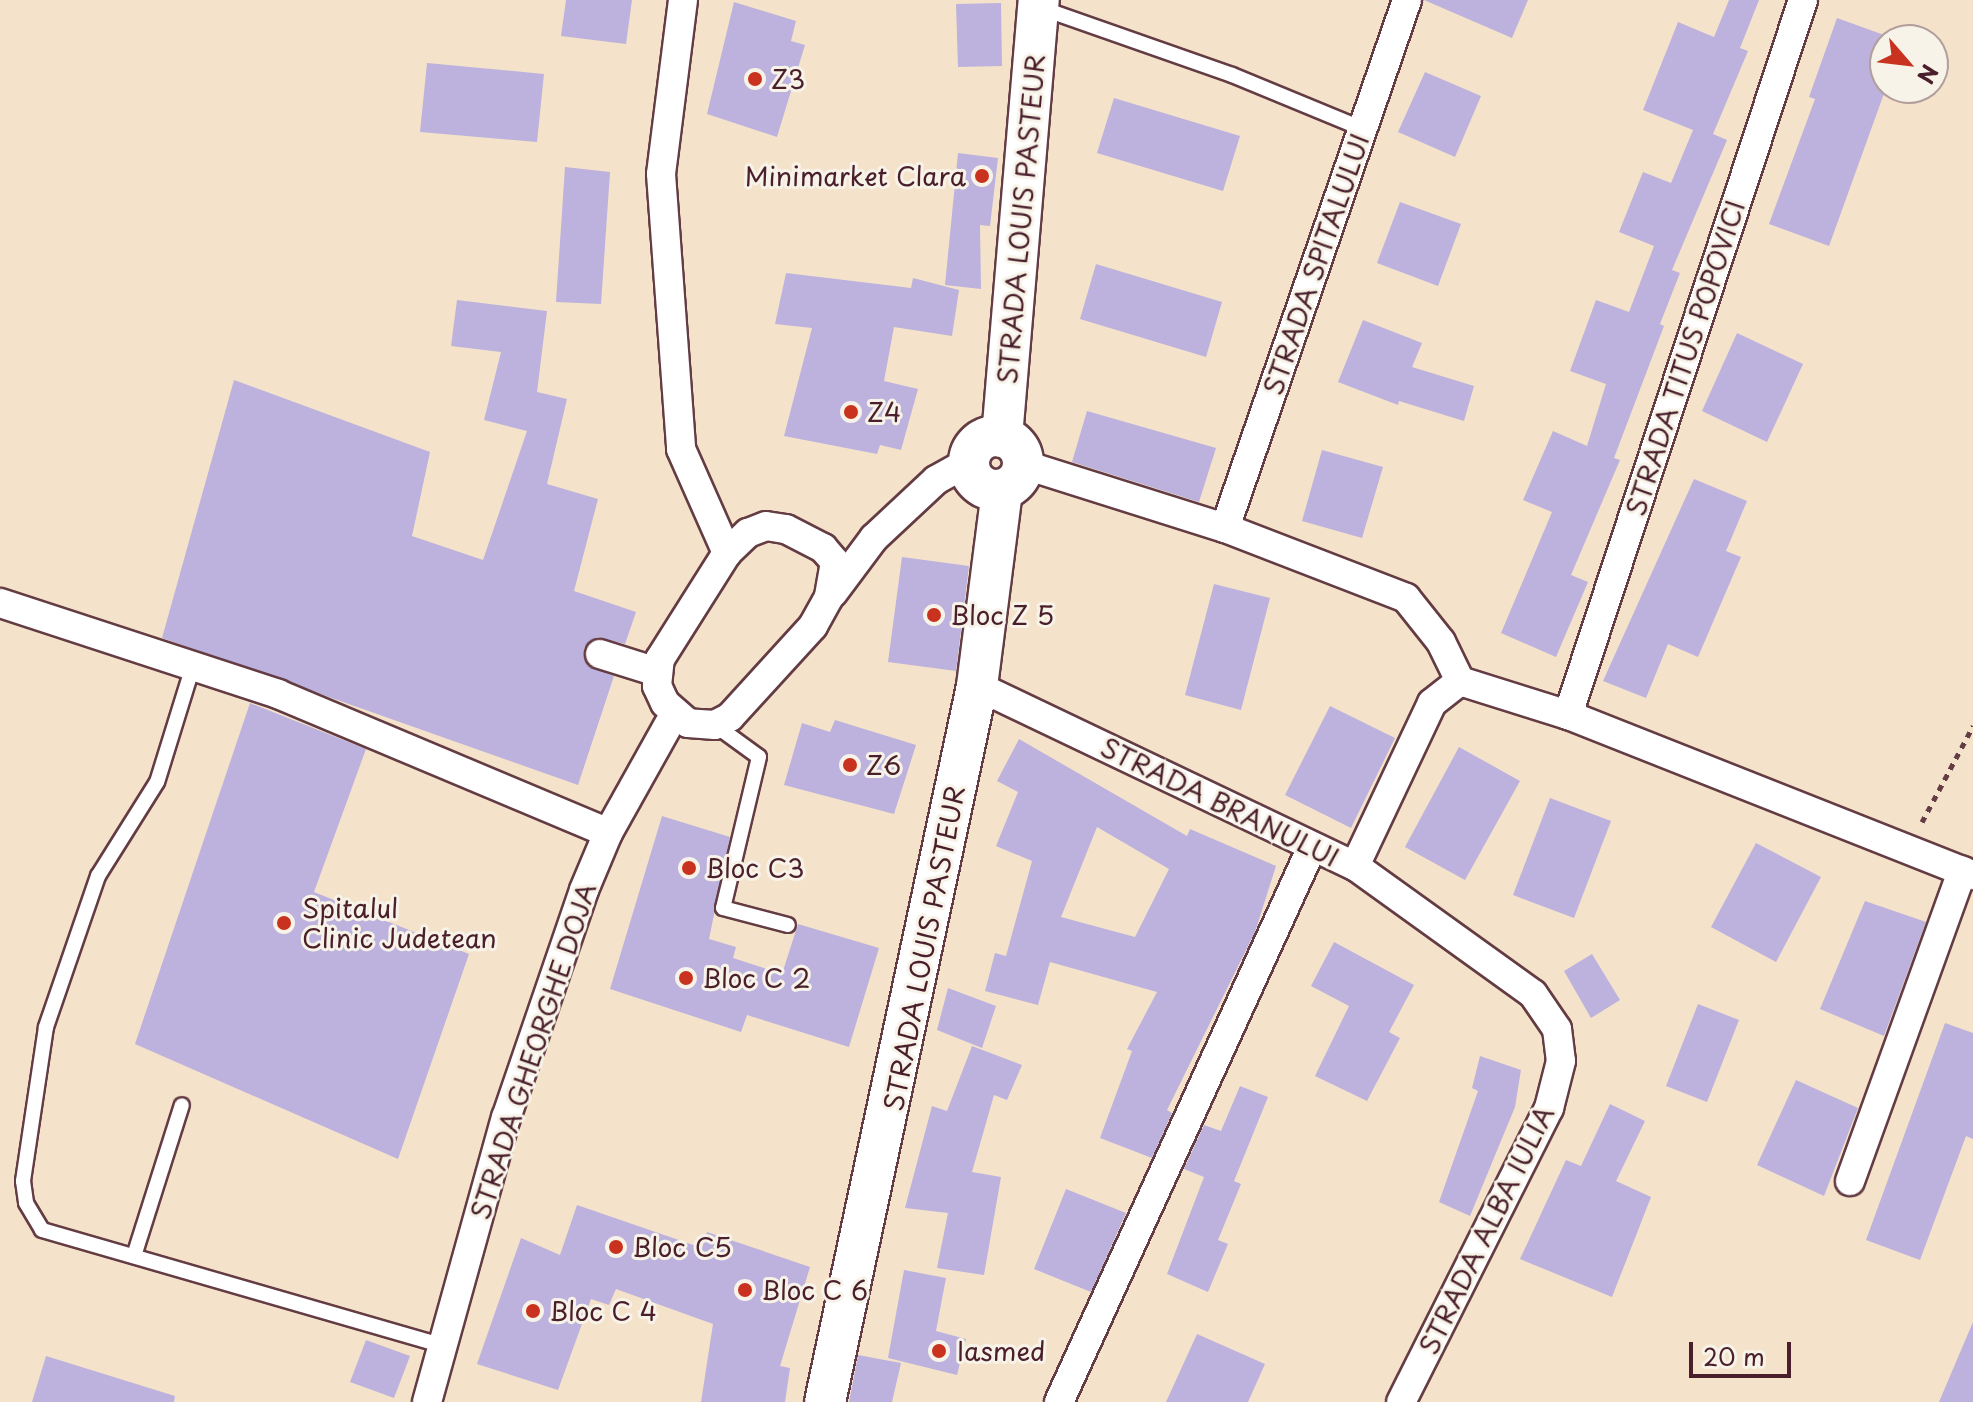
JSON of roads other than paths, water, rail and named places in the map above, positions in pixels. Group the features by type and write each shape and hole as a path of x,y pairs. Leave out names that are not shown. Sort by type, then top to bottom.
{"main road":[{"name":"STRADA LOUIS PASTEUR","path":"825,1402 854,1256 888,1126 977,686 1009,464 1038,4"},
{"path":"969,462 977,443 1009,464"}],"street":[{"path":"683,0 661,174 681,449 727,553"},
{"name":"STRADA SPITALULUI","path":"1225,528 1407,0"},
{"name":"STRADA TITUS POPOVICI","path":"1568,715 1803,0"},
{"path":"766,526 748,533 727,553 669,637 657,672 657,686 674,715 701,726 715,725 730,717 786,658 874,538 936,480 969,462"},
{"path":"1009,464 1225,528 1406,598 1441,642 1460,681 1568,715 1967,873 1850,1181"},
{"path":"709,510 733,521 786,529 818,545 835,562 829,597"},
{"path":"818,545 842,546 874,538"},
{"path":"0,603 193,666 374,732 608,833"},
{"path":"600,654 657,672"},
{"name":"STRADA BRANULUI","path":"977,686 1355,866 1432,703 1460,681"},
{"name":"STRADA GHEORGHE DOJA","path":"427,1402 506,1118 608,833 674,715"},
{"path":"1059,1402 1312,847"},
{"name":"STRADA ALBA IULIA","path":"1355,866 1533,994 1557,1029 1561,1061 1549,1108 1401,1402"}],"lane":[{"path":"1038,4 1232,75 1363,129"},
{"path":"193,666 157,782 98,876 46,1027 23,1181 26,1203 42,1230 441,1345"},
{"path":"715,725 759,757 723,908 788,925"},
{"path":"134,1256 182,1105"}],"place":[{"name":"Z3","path":"755,79"},
{"name":"Minimarket Clara","path":"982,176"},
{"name":"Z4","path":"851,412"},
{"name":"Bloc Z 5","path":"934,615"},
{"name":"Z6","path":"850,765"},
{"name":"Bloc C3","path":"689,868"},
{"name":"Spitalul Clinic Judetean","path":"284,923"},
{"name":"Bloc C 2","path":"686,978"},
{"name":"Bloc C5","path":"616,1247"},
{"name":"Bloc C 6","path":"745,1290"},
{"name":"Bloc C 4","path":"533,1311"},
{"name":"Iasmed","path":"939,1351"}]}
